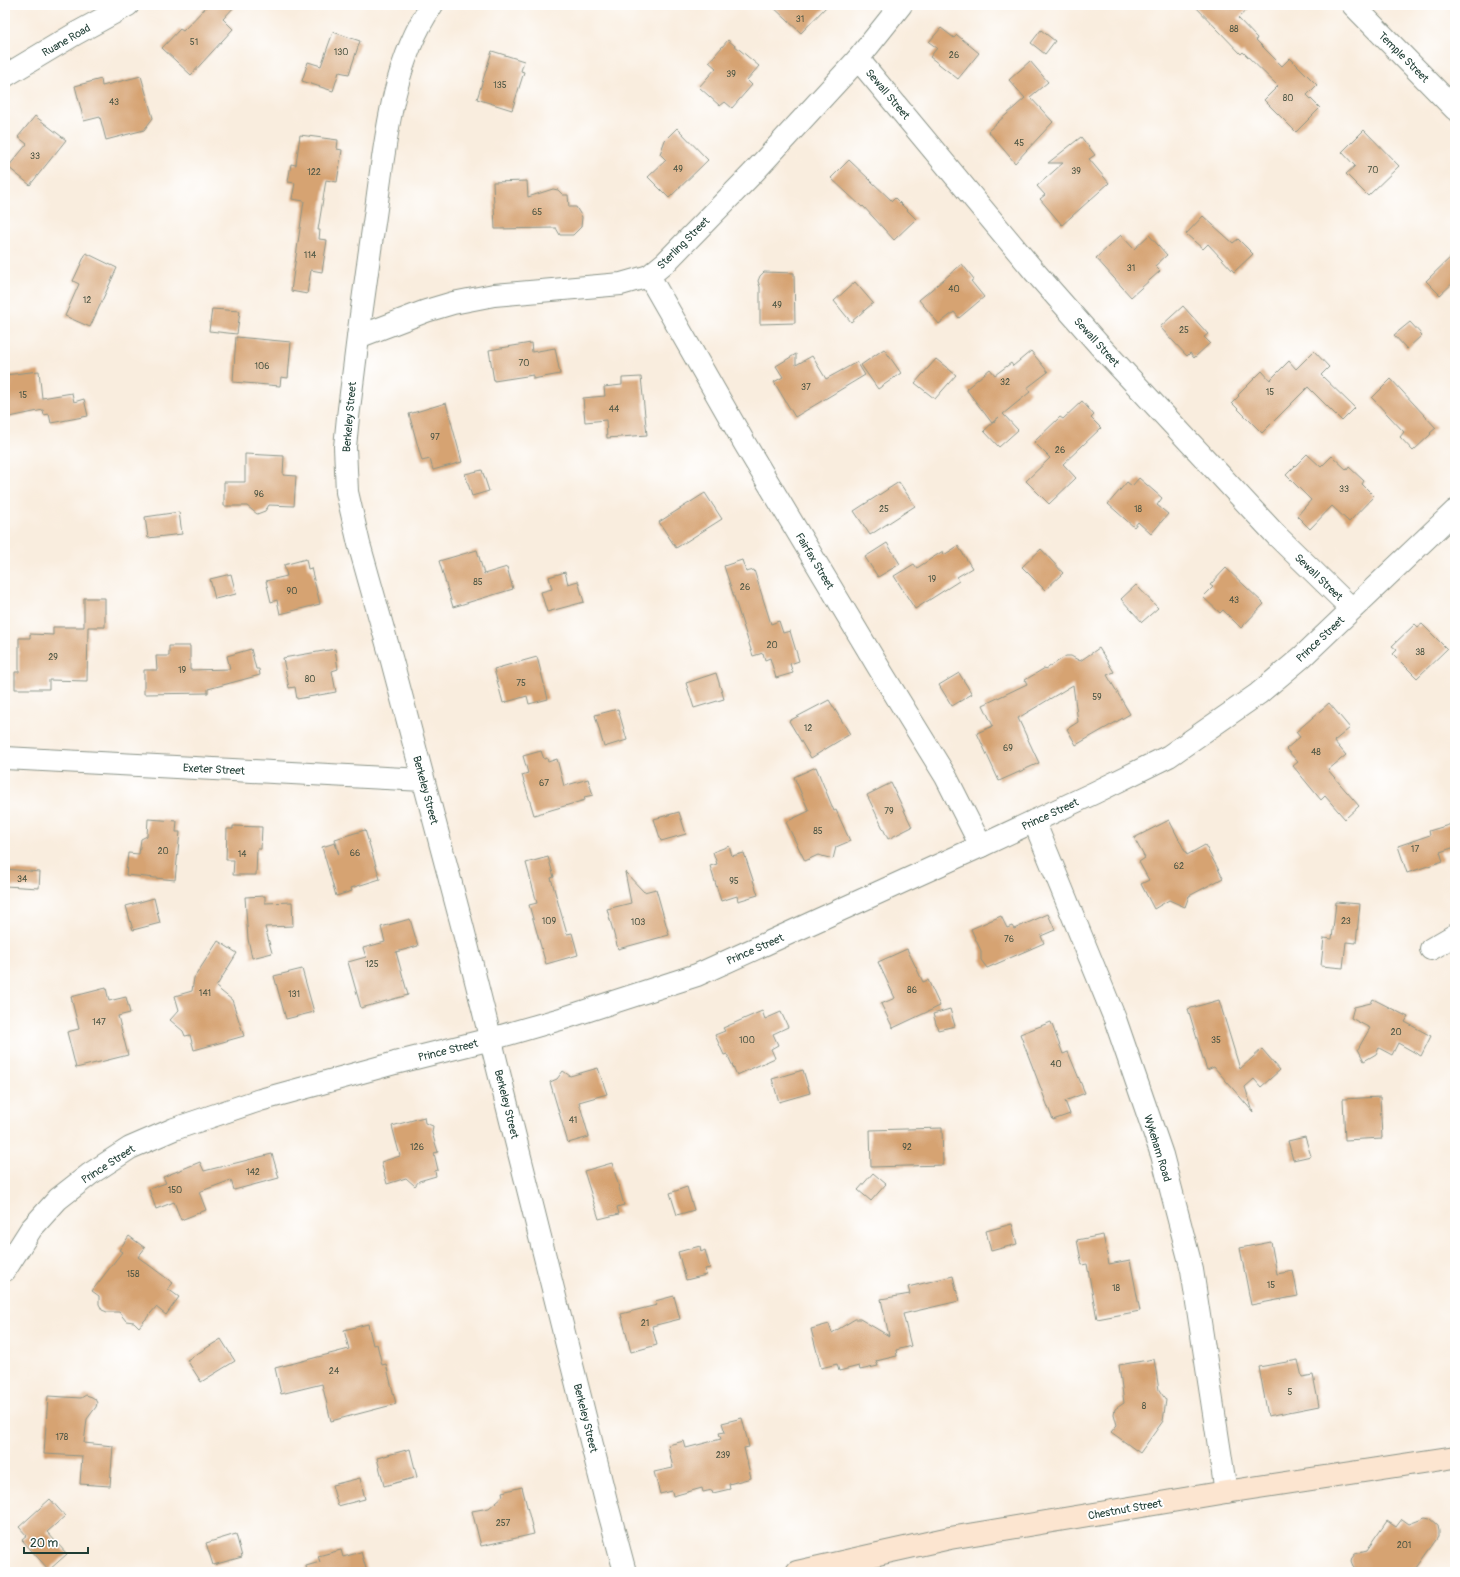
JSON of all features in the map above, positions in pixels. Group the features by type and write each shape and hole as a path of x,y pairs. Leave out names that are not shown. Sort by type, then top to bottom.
{"main road":[{"name":"Chestnut Street","path":"797,1572 950,1538 1226,1492 1455,1457"}],"street":[{"name":"Ruane Road","path":"5,76 75,34 128,5"},
{"name":"Berkeley Street","path":"432,5 422,20 398,82 382,169 358,337 345,447 347,492 359,544 464,929 625,1572"},
{"name":"Sterling Street","path":"358,337 426,311 453,303 494,295 621,284 648,276 666,262 752,174 858,59 902,5"},
{"name":"Temple Street","path":"1353,5 1455,109"},
{"name":"Sewall Street","path":"858,59 1034,271 1100,346 1276,535 1352,609"},
{"name":"Fairfax Street","path":"648,276 749,450 946,777 981,846"},
{"name":"Prince Street","path":"5,1270 31,1229 58,1199 90,1174 130,1148 174,1129 260,1100 395,1063 491,1039 564,1018 697,975 981,846 1169,756 1258,694 1302,657 1455,511"},
{"name":"Exeter Street","path":"5,758 423,780"},
{"name":"Wykeham Road","path":"1034,821 1115,1019 1162,1154 1192,1270 1226,1492"},
{"path":"1431,949 1455,936"}],"building":[{"path":"208,5 236,5 223,19 233,29 191,75 162,48 180,29 183,31"},
{"path":"771,5 828,5 801,33"},
{"path":"1194,5 1252,5 1238,18 1257,38 1256,40 1282,66 1290,58 1317,85 1307,95 1320,108 1296,132 1264,100 1278,86 1243,52 1241,54"},
{"path":"941,28 954,38 957,35 979,53 958,79 930,57 937,48 929,42"},
{"path":"1041,30 1055,41 1045,54 1031,43"},
{"path":"333,32 360,41 349,74 339,72 333,91 302,81 308,62 321,66"},
{"path":"728,40 759,66 747,80 752,85 732,108 725,102 720,106 699,87 716,68 709,62"},
{"path":"492,51 524,61 521,71 524,72 512,110 477,99"},
{"path":"1030,61 1048,82 1030,97 1053,122 1015,163 988,131 1025,98 1009,80"},
{"path":"141,76 153,118 144,130 106,140 100,117 84,121 75,86 101,79 102,86"},
{"path":"35,116 66,140 30,185 8,167 27,144 18,137"},
{"path":"677,128 708,160 669,198 648,177 666,160 660,154 665,140"},
{"path":"1364,130 1399,166 1368,196 1346,174 1355,166 1342,152"},
{"path":"300,135 338,140 337,149 342,150 337,182 326,180 318,230 320,230 319,239 327,240 322,272 311,270 307,294 291,291 304,201 292,199 295,183 288,182 291,164 296,165"},
{"path":"1081,137 1095,155 1089,159 1109,183 1062,225 1040,199 1045,195 1037,186 1063,163 1048,163"},
{"path":"849,160 892,201 895,198 916,219 894,240 863,206 862,207 831,178"},
{"path":"527,181 528,197 553,189 558,190 563,195 568,195 569,207 576,207 582,217 581,227 573,235 560,235 556,228 495,229 493,182"},
{"path":"1203,216 1233,243 1238,239 1253,254 1234,272 1208,244 1203,249 1186,234"},
{"path":"1121,235 1134,249 1149,235 1167,255 1155,266 1160,271 1131,297 1096,258"},
{"path":"86,253 117,268 90,327 65,316 79,284 73,281"},
{"path":"1455,253 1455,281 1440,295 1426,281"},
{"path":"962,264 974,279 971,281 984,297 959,318 954,312 939,324 919,300"},
{"path":"764,272 794,273 795,323 760,324 760,287 758,281"},
{"path":"855,282 873,303 851,322 834,301"},
{"path":"1183,306 1208,334 1204,337 1210,343 1194,358 1190,353 1187,356 1160,327"},
{"path":"212,309 240,311 237,334 209,331"},
{"path":"1410,322 1422,335 1407,349 1394,335"},
{"path":"236,337 291,342 288,378 281,377 280,386 233,382"},
{"path":"531,343 532,352 555,348 560,374 533,379 533,375 494,381 489,350"},
{"path":"884,349 901,373 878,389 861,365"},
{"path":"1031,351 1048,372 1027,388 1030,392 1003,414 1018,430 999,447 984,431 999,417 992,423 966,389 990,369 995,375 1011,363 1013,366"},
{"path":"1314,351 1329,367 1321,375 1355,408 1342,421 1308,387 1262,433 1232,403 1262,371 1270,380 1289,361 1296,369"},
{"path":"796,354 796,365 812,356 826,379 857,362 865,375 795,417 774,382 783,377 776,366"},
{"path":"936,359 956,375 935,399 915,383"},
{"path":"39,371 42,398 72,393 74,402 84,399 88,416 51,423 49,414 44,415 43,410 5,418 5,375"},
{"path":"641,377 647,435 607,438 606,420 585,422 583,398 605,396 604,387 622,385 622,378"},
{"path":"1391,379 1436,428 1413,451 1400,437 1404,432 1372,398"},
{"path":"1082,401 1094,415 1091,418 1101,428 1063,464 1076,478 1049,504 1026,481 1050,458 1034,442 1060,417 1063,419"},
{"path":"446,403 462,462 433,470 430,459 422,461 409,414"},
{"path":"245,454 284,456 283,475 296,476 294,506 269,505 265,511 257,514 247,506 224,506 224,482 245,482"},
{"path":"1307,454 1321,467 1332,456 1347,470 1349,467 1364,481 1362,484 1374,496 1349,522 1332,506 1310,529 1297,516 1311,500 1286,475"},
{"path":"482,470 489,491 472,496 465,474"},
{"path":"1139,478 1162,498 1157,505 1168,514 1151,534 1138,522 1134,527 1108,504 1127,482 1132,486"},
{"path":"899,482 915,506 870,535 854,511"},
{"path":"705,493 722,519 676,548 659,522"},
{"path":"179,512 182,534 148,538 145,517"},
{"path":"887,543 900,564 878,577 865,557"},
{"path":"958,546 972,568 957,577 959,581 915,609 894,576 914,564 917,568 943,551 944,555"},
{"path":"1041,549 1063,573 1045,590 1022,567"},
{"path":"477,550 484,574 507,567 513,589 453,607 439,561"},
{"path":"306,559 308,569 311,568 320,604 280,614 277,600 271,602 266,581 287,576 284,565"},
{"path":"742,560 746,572 754,570 771,624 779,621 783,633 790,631 799,661 790,664 793,673 776,678 770,658 765,660 763,653 753,656 724,566"},
{"path":"1226,568 1264,604 1241,628 1223,610 1220,613 1203,597 1213,587 1210,585"},
{"path":"565,572 568,584 578,581 584,602 547,612 541,592 552,589 549,577"},
{"path":"231,574 236,594 215,599 210,579"},
{"path":"1136,585 1158,608 1142,622 1121,599"},
{"path":"84,598 105,598 105,627 88,627 87,681 49,680 49,689 15,689 15,672 19,672 19,638 30,638 30,634 53,635 53,627 84,627"},
{"path":"1415,624 1418,627 1422,624 1447,649 1417,678 1393,654 1397,650 1392,646"},
{"path":"169,646 190,646 190,670 230,669 227,656 251,649 256,669 259,669 260,675 208,689 208,693 144,694 144,670 157,670 156,656 169,656"},
{"path":"1099,648 1114,672 1107,675 1130,714 1076,745 1067,729 1078,722 1073,685 1018,718 1039,763 999,781 977,733 993,726 983,705 1027,684 1025,680 1066,656 1071,656 1080,661"},
{"path":"335,649 338,669 332,671 336,692 297,699 295,687 289,688 283,658"},
{"path":"537,657 548,699 529,704 527,696 503,703 494,669"},
{"path":"716,673 724,699 694,708 686,683"},
{"path":"959,673 972,694 952,706 939,685"},
{"path":"829,700 850,734 811,758 789,721"},
{"path":"1329,703 1350,728 1334,741 1346,755 1328,770 1359,806 1345,819 1325,796 1321,800 1293,766 1298,762 1286,749 1300,737 1296,732"},
{"path":"618,709 627,740 604,747 595,715"},
{"path":"541,751 544,759 547,758 548,762 557,759 564,786 588,779 593,795 584,797 585,800 534,815 522,775 528,773 523,756"},
{"path":"816,767 834,811 836,810 850,841 836,847 833,859 818,855 805,861 786,822 809,811 794,777"},
{"path":"891,783 912,827 888,839 867,795"},
{"path":"679,812 686,834 661,841 654,819"},
{"path":"148,819 177,821 176,832 180,832 175,880 126,875 128,853 139,854 141,839 147,836"},
{"path":"1169,820 1187,855 1205,845 1223,878 1189,896 1185,907 1169,900 1154,909 1141,884 1149,880 1139,862 1145,858 1134,838"},
{"path":"1455,823 1455,847 1440,852 1443,861 1407,873 1398,846 1430,835 1429,831"},
{"path":"233,826 262,827 261,849 257,849 256,875 233,875 234,860 226,860 227,829 233,829"},
{"path":"365,830 380,879 351,888 352,891 336,896 322,847 335,843 339,855 335,839"},
{"path":"729,846 732,856 744,853 758,895 738,901 737,896 721,901 710,866 717,864 713,852"},
{"path":"548,857 554,877 551,878 567,934 572,933 578,955 546,964 529,905 537,903 526,863"},
{"path":"5,869 40,872 39,888 5,886"},
{"path":"625,872 644,892 656,889 669,935 618,949 607,909 631,903"},
{"path":"265,896 265,903 292,902 293,926 265,927 272,953 252,958 248,939 245,897"},
{"path":"154,898 160,923 133,930 126,906"},
{"path":"1336,902 1360,904 1356,943 1346,942 1343,968 1321,966 1324,938 1332,939"},
{"path":"1048,914 1055,930 1041,936 1044,943 987,968 981,960 981,951 971,929 1001,916 1007,928 1012,926 1014,929"},
{"path":"410,919 418,946 396,952 408,995 361,1008 348,962 366,957 363,948 385,942 381,927"},
{"path":"218,941 237,953 216,987 232,1000 244,1036 194,1050 190,1035 185,1036 183,1031 170,1020 179,1010 175,996 192,991 194,978"},
{"path":"907,949 923,982 928,980 940,1006 893,1028 881,1004 895,998 878,962"},
{"path":"302,969 314,1012 286,1019 274,976"},
{"path":"106,988 109,1001 126,997 130,1013 118,1016 128,1055 76,1068 67,1032 79,1029 71,997"},
{"path":"1373,999 1408,1017 1405,1022 1431,1036 1421,1056 1398,1043 1392,1055 1379,1048 1376,1054 1364,1061 1358,1049 1370,1028 1351,1018 1354,1007 1371,1003"},
{"path":"1219,1000 1240,1069 1262,1049 1280,1070 1261,1087 1254,1079 1245,1087 1253,1112 1214,1067 1207,1070 1188,1009"},
{"path":"950,1009 955,1026 938,1030 933,1014"},
{"path":"762,1011 765,1019 781,1012 788,1027 773,1034 778,1045 771,1049 775,1058 737,1075 727,1054 724,1055 715,1035 725,1031 723,1028"},
{"path":"1051,1022 1063,1054 1068,1052 1085,1093 1065,1101 1070,1114 1053,1120 1020,1034"},
{"path":"598,1068 607,1094 579,1102 589,1137 568,1143 550,1082 557,1079 563,1071 570,1076"},
{"path":"803,1070 810,1093 779,1102 772,1079"},
{"path":"1380,1097 1382,1138 1345,1140 1343,1099"},
{"path":"424,1117 425,1123 433,1126 432,1133 438,1152 434,1153 438,1170 435,1171 436,1176 419,1181 415,1186 406,1178 387,1184 381,1162 400,1156 392,1126"},
{"path":"942,1128 943,1165 871,1167 870,1130"},
{"path":"1305,1137 1311,1156 1293,1160 1288,1141"},
{"path":"272,1154 279,1178 234,1190 231,1180 199,1192 206,1210 181,1220 174,1202 156,1209 149,1189 166,1183 163,1177 200,1162 204,1171"},
{"path":"612,1163 624,1205 617,1207 619,1214 599,1219 584,1171"},
{"path":"873,1173 886,1184 871,1201 858,1190"},
{"path":"687,1187 694,1210 677,1215 670,1193"},
{"path":"1012,1224 1017,1244 991,1251 986,1231"},
{"path":"1103,1235 1109,1264 1130,1260 1140,1311 1097,1319 1087,1264 1082,1265 1077,1240"},
{"path":"129,1236 145,1248 138,1257 173,1283 168,1289 179,1297 166,1315 156,1307 139,1327 134,1322 126,1321 119,1312 107,1312 102,1310 99,1304 99,1296 92,1291 122,1252 119,1250"},
{"path":"1271,1242 1277,1274 1293,1271 1298,1296 1251,1305 1240,1248"},
{"path":"700,1246 701,1252 705,1250 710,1268 705,1269 706,1275 686,1280 678,1252"},
{"path":"953,1276 959,1301 903,1314 911,1346 896,1350 897,1356 876,1361 878,1366 860,1370 859,1366 839,1371 837,1364 821,1368 811,1329 829,1324 832,1333 855,1319 860,1319 889,1336 881,1299 910,1294 908,1287"},
{"path":"674,1296 680,1319 652,1326 657,1345 631,1352 621,1314 657,1305 655,1301"},
{"path":"368,1324 373,1345 377,1344 382,1365 386,1364 396,1404 331,1421 322,1384 281,1394 275,1368 349,1349 344,1330"},
{"path":"221,1339 235,1361 201,1382 187,1360"},
{"path":"1154,1359 1159,1390 1166,1400 1163,1421 1140,1453 1111,1432 1117,1425 1114,1414 1115,1409 1124,1403 1119,1365"},
{"path":"1298,1360 1302,1377 1313,1375 1319,1406 1268,1416 1259,1367"},
{"path":"86,1395 95,1399 97,1403 96,1407 87,1419 84,1443 113,1446 110,1486 80,1484 82,1456 44,1454 48,1396 81,1398"},
{"path":"742,1418 749,1447 744,1448 751,1478 729,1484 730,1489 713,1493 712,1490 703,1492 702,1488 673,1496 672,1491 660,1494 654,1472 673,1468 668,1445 684,1441 686,1448 721,1439 719,1433 725,1432 722,1423"},
{"path":"410,1449 417,1477 384,1486 377,1458"},
{"path":"360,1478 365,1499 338,1506 332,1485"},
{"path":"522,1487 534,1534 481,1546 472,1511 489,1508 503,1496 502,1492"},
{"path":"50,1499 65,1516 47,1532 67,1554 49,1570 22,1540 27,1536 19,1527"},
{"path":"1425,1518 1430,1519 1438,1526 1439,1537 1414,1572 1360,1572 1353,1566 1351,1561 1355,1553 1367,1550 1387,1521 1396,1527 1402,1519 1409,1524"},
{"path":"236,1534 242,1557 213,1565 206,1543"},
{"path":"341,1550 343,1557 361,1552 367,1572 307,1572 306,1566 320,1562 318,1556"}]}
